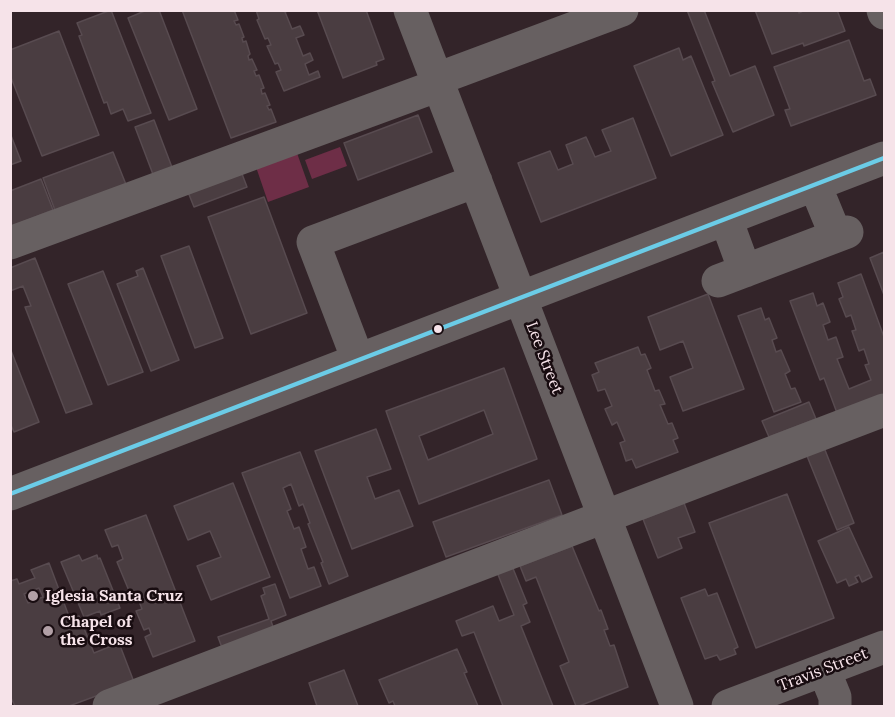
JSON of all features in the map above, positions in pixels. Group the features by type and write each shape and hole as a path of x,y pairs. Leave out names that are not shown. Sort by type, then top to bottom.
{"street":[{"name":"Lee Street","path":"410,10 677,706"},
{"path":"10,243 438,82 622,10"},
{"path":"10,494 885,158"},
{"path":"358,360 313,242 476,181"},
{"path":"726,219 732,276 842,234 814,185"},
{"path":"109,706 885,410"},
{"name":"Travis Street","path":"728,706 885,647"},
{"path":"824,670 836,697 835,706"}],"shaded area":[{"path":"340,147 347,166 312,179 305,160"},
{"path":"297,153 309,187 268,202 256,167"}],"building":[{"path":"111,10 151,113 128,121 123,109 111,114 107,102 104,103 79,36 82,35 77,23"},
{"path":"147,10 159,10 197,109 169,120 128,18"},
{"path":"182,10 234,10 238,20 234,21 236,25 239,24 244,37 243,42 246,41 250,54 249,60 252,59 257,70 254,71 256,76 259,75 264,88 261,89 262,94 265,93 270,105 267,106 269,110 271,109 276,122 231,138"},
{"path":"256,10 290,10 285,12 292,29 300,26 304,35 296,38 303,56 310,53 313,60 305,64 309,75 318,71 320,77 284,91 276,72 281,70 278,63 275,64 267,46 271,45 268,38 265,39 257,20 259,19"},
{"path":"317,10 366,10 384,59 376,62 377,65 343,78"},
{"path":"687,10 704,10 730,76 755,66 774,115 733,132 712,82 715,81"},
{"path":"755,10 798,10 799,13 805,10 837,10 845,31 804,46 803,43 772,54"},
{"path":"59,31 99,135 42,156 10,75 10,50"},
{"path":"849,40 864,81 870,79 876,95 791,126 785,110 790,109 774,67"},
{"path":"679,48 683,60 691,56 723,135 671,156 634,66"},
{"path":"418,115 432,152 358,180 344,143"},
{"path":"633,118 656,178 541,222 518,163 550,151 558,170 573,164 566,145 586,137 595,157 611,151 602,130"},
{"path":"154,120 173,170 154,177 135,127"},
{"path":"10,133 21,161 10,165"},
{"path":"113,152 127,187 56,213 43,178"},
{"path":"239,166 247,187 194,207 186,187"},
{"path":"41,179 53,210 10,227 10,191"},
{"path":"264,197 307,313 251,334 208,217"},
{"path":"189,246 223,338 195,348 161,256"},
{"path":"884,252 884,295 870,258"},
{"path":"35,258 92,404 66,413 25,307 31,306 23,286 10,291 10,268"},
{"path":"143,268 179,360 151,371 117,284 138,276 136,271"},
{"path":"103,271 143,372 108,385 68,284"},
{"path":"861,274 884,337 884,395 837,413 824,378 820,380 790,301 813,293 817,306 823,303 830,322 823,325 828,340 836,337 843,357 837,359 849,389 871,380 865,365 869,364 864,349 859,351 852,331 856,330 851,315 846,317 839,299 843,297 838,283"},
{"path":"708,294 744,389 683,411 670,377 693,368 683,341 660,350 648,317"},
{"path":"761,308 765,320 769,318 777,338 772,340 776,352 781,350 790,371 785,374 791,389 795,388 801,402 774,412 738,316"},
{"path":"638,347 641,355 645,354 651,368 647,370 655,391 659,390 665,404 660,405 668,424 672,423 678,438 673,440 678,452 636,468 632,459 626,461 620,443 625,441 617,422 612,425 605,409 612,406 605,389 598,391 592,375 599,372 595,363"},
{"path":"10,348 39,422 14,432 10,423"},
{"path":"504,368 537,459 419,504 386,411","holes":["484,410 493,434 428,460 419,436"]},
{"path":"809,402 816,419 769,437 762,421"},
{"path":"376,429 391,469 367,477 375,499 399,490 413,526 352,549 315,451"},
{"path":"823,445 854,523 837,530 805,451"},
{"path":"300,452 348,576 329,584 303,504 299,506 291,484 283,488 291,509 287,511 294,529 299,527 306,547 301,549 308,569 314,567 321,586 290,598 242,473"},
{"path":"549,480 562,515 446,557 433,522"},
{"path":"233,483 270,577 211,600 197,566 221,557 210,531 188,540 174,506"},
{"path":"787,494 834,618 756,648 709,523"},
{"path":"684,503 695,532 678,538 682,548 658,558 643,519"},
{"path":"146,515 195,641 153,657 145,637 151,634 149,628 144,630 136,611 142,609 137,596 132,598 117,562 123,559 118,545 112,547 105,530"},
{"path":"849,527 872,577 862,582 859,575 855,577 858,582 849,586 846,579 837,583 818,541"},
{"path":"572,546 599,611 601,610 608,629 604,630 610,646 614,645 628,687 579,706 576,706 560,666 569,662 536,577 526,581 520,566"},
{"path":"79,555 82,561 97,555 98,559 100,558 120,608 101,615 100,611 84,617 61,562"},
{"name":"Chapel of the Cross","path":"49,563 70,619 79,616 94,653 119,643 134,682 69,706 15,706 10,696 10,581 17,579 19,584 35,578 31,570","holes":["39,588 43,597 28,603 24,594"]},
{"path":"512,566 527,603 523,605 530,622 521,626 553,706 503,706 474,632 462,636 456,621 493,606 499,621 514,615 497,572"},
{"path":"275,584 286,615 271,621 276,635 224,653 218,637 269,619 261,596 265,594 263,588"},
{"path":"705,589 708,596 717,593 738,647 734,649 736,654 720,660 717,655 705,659 681,598"},
{"path":"457,649 478,706 395,706 393,701 389,703 379,680"},
{"path":"344,670 358,706 317,706 309,683"}],"transit line":[{"path":"10,494 884,158"}],"place":[{"name":"Iglesia Santa Cruz","path":"33,596"},
{"name":"Chapel of the Cross","path":"48,631"}]}
